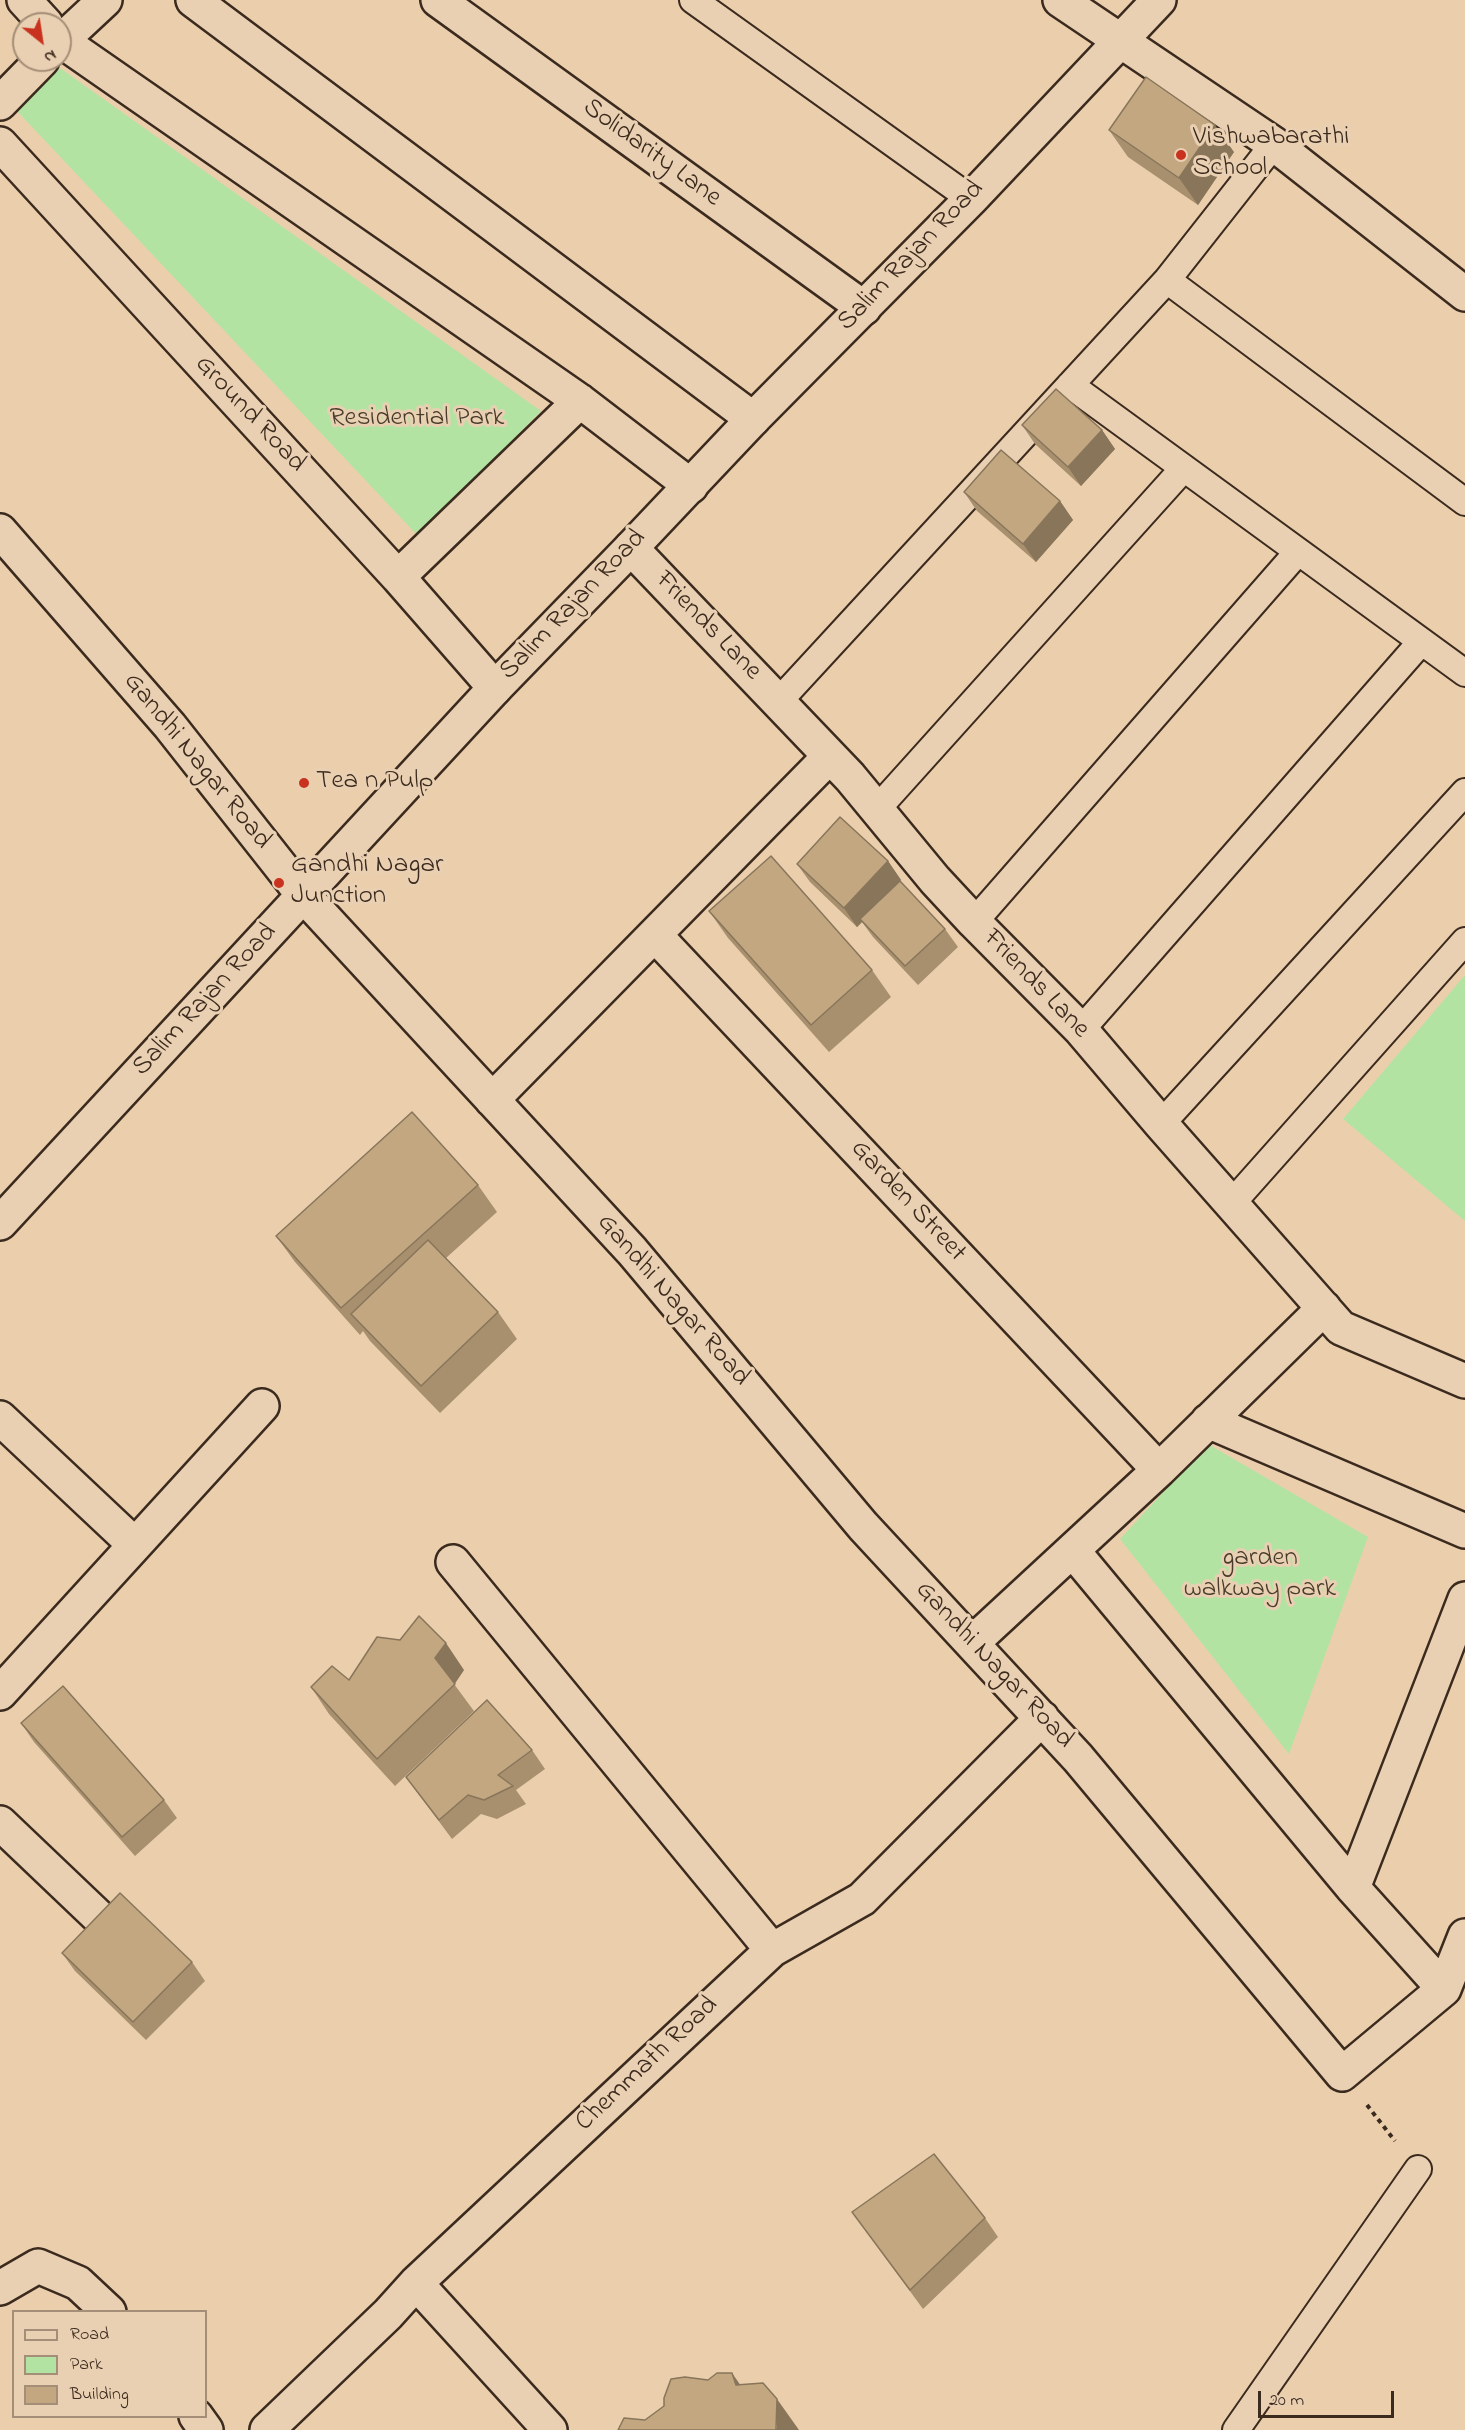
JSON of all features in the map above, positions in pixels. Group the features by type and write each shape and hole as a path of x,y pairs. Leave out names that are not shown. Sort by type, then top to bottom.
{"street":[{"path":"72,27 105,0"},
{"path":"192,0 753,419"},
{"name":"Solidarity Lane","path":"438,0 864,308"},
{"path":"1060,0 1274,144 1465,294"},
{"name":"Salim Rajan Road","path":"0,1223 495,688 632,548 753,419 971,199 1159,0"},
{"path":"72,53 580,401 691,486"},
{"path":"0,103 27,72"},
{"name":"Ground Road","path":"1,148 398,577 495,688"},
{"path":"398,577 580,401"},
{"name":"Gandhi Nagar Road","path":"0,531 170,726 304,896 632,1251 863,1526 1086,1767 1342,2074"},
{"name":"Friends Lane","path":"632,548 830,756 974,922 1081,1030 1341,1328 1465,1381"},
{"path":"492,1100 830,756"},
{"name":"Garden Street","path":"655,935 1159,1470"},
{"path":"972,1643 1159,1470 1324,1308"},
{"path":"0,1693 262,1406"},
{"path":"0,1418 135,1545"},
{"path":"1208,1421 1465,1531"},
{"path":"1073,1551 1353,1888 1444,1989"},
{"path":"453,1562 772,1950"},
{"path":"1353,1888 1465,1599"},
{"name":"Chemmath Road","path":"267,2430 388,2314 416,2283 772,1950 862,1899 1042,1718"},
{"path":"0,1822 105,1923"},
{"path":"1342,2074 1444,1989 1465,1936"},
{"path":"0,2288 38,2266 78,2283 107,2310"},
{"path":"416,2283 550,2430"}],"lane":[{"path":"693,0 971,199"},
{"path":"778,702 1167,280 1274,144"},
{"path":"1167,280 1465,502"},
{"path":"1070,386 1465,673"},
{"path":"877,809 1183,469"},
{"path":"974,922 1298,553"},
{"path":"1081,1030 1421,642"},
{"path":"1161,1124 1465,792"},
{"path":"1232,1203 1465,941"},
{"path":"1236,2430 1418,2169"}],"path":[{"path":"1342,2074 1418,2169"}],"green space":[{"name":"Residential Park","path":"56,72 66,72 541,411 418,536 16,110"},
{"path":"1465,975 1465,1221 1343,1119"},
{"name":"garden walkway park","path":"1208,1444 1368,1537 1289,1754 1120,1539"}],"building":[{"path":"1146,77 1215,125 1179,178 1109,130"},
{"path":"1056,389 1102,430 1068,467 1022,425"},
{"path":"1001,450 1060,501 1023,544 964,492"},
{"path":"840,817 888,861 844,908 797,864"},
{"path":"771,856 872,970 811,1025 709,911"},
{"path":"900,881 945,929 905,966 860,919"},
{"path":"412,1112 478,1185 341,1308 276,1236"},
{"path":"428,1240 498,1312 421,1386 351,1314"},
{"path":"419,1616 446,1643 435,1658 455,1684 377,1759 311,1687 332,1666 349,1680 377,1637 400,1640"},
{"path":"63,1686 164,1800 122,1837 21,1723"},
{"path":"487,1700 532,1750 498,1775 513,1786 484,1800 468,1795 439,1820 406,1777"},
{"path":"120,1893 192,1962 133,2022 62,1953"},
{"path":"934,2154 985,2218 910,2290 852,2212"},
{"path":"717,2373 732,2373 736,2385 763,2383 777,2399 776,2429 779,2430 618,2430 624,2418 645,2420 664,2406 664,2398 671,2379 685,2377 708,2380"}],"place":[{"name":"Vishwabarathi School","path":"1181,155"},
{"name":"Tea n Pulp","path":"304,783"},
{"name":"Gandhi Nagar Junction","path":"279,883"}]}
